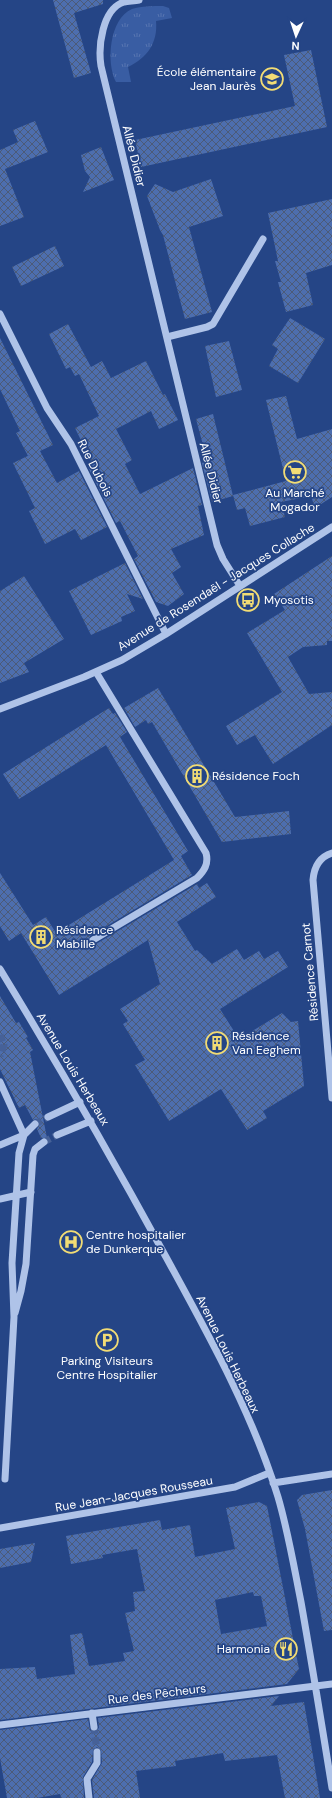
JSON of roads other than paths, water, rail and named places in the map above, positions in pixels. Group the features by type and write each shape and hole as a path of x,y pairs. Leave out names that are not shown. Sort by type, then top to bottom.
{"street":[{"name":"Allée Didier","path":"139,0 124,2 112,12 102,33 100,55 107,92 217,544 222,559 240,586"},
{"path":"167,337 207,327 216,321 263,239"},
{"name":"Rue Dubois","path":"0,314 50,414 72,444 166,634"},
{"name":"Avenue de Rosendaël - Jacques Collache","path":"0,708 96,672 122,660 166,634 332,527"},
{"path":"94,940 197,878 205,868 207,858 96,672"},
{"name":"Résidence Carnot","path":"332,853 323,857 318,862 315,868 313,880 332,1098"},
{"name":"Avenue Louis Herbeaux","path":"0,969 91,1121 214,1346 243,1405 273,1483 289,1540 316,1686 332,1788"},
{"path":"0,1082 24,1135 19,1153 12,1263 14,1317 5,1479"},
{"path":"48,1117 80,1102"},
{"path":"57,1135 91,1121"},
{"path":"0,1145 24,1135 35,1124"},
{"path":"14,1317 26,1264 33,1155 35,1149 44,1142"},
{"path":"0,1199 31,1192"},
{"name":"Rue Jean-Jacques Rousseau","path":"0,1528 235,1487 269,1473"},
{"path":"273,1483 332,1474"},
{"name":"Rue des Pêcheurs","path":"0,1725 332,1684"},
{"path":"92,1713 94,1727"},
{"path":"89,1798 87,1779 97,1761 97,1752"}],"tunnel":[{"path":"0,1035 4,1045 0,1056"},
{"path":"35,1124 48,1117"},
{"path":"44,1142 57,1135"},
{"path":"94,1727 97,1752"}],"place":[{"name":"École élémentaire Jean Jaurès","path":"272,79"},
{"name":"Au Marché Mogador","path":"295,472"},
{"name":"Myosotis","path":"248,600"},
{"name":"Résidence Foch","path":"197,776"},
{"name":"Résidence Mabille","path":"41,937"},
{"name":"Résidence Van Eeghem","path":"217,1043"},
{"name":"Centre hospitalier de Dunkerque","path":"71,1242"},
{"name":"Parking Visiteurs Centre Hospitalier","path":"107,1340"},
{"name":"Harmonia","path":"286,1649"}]}
